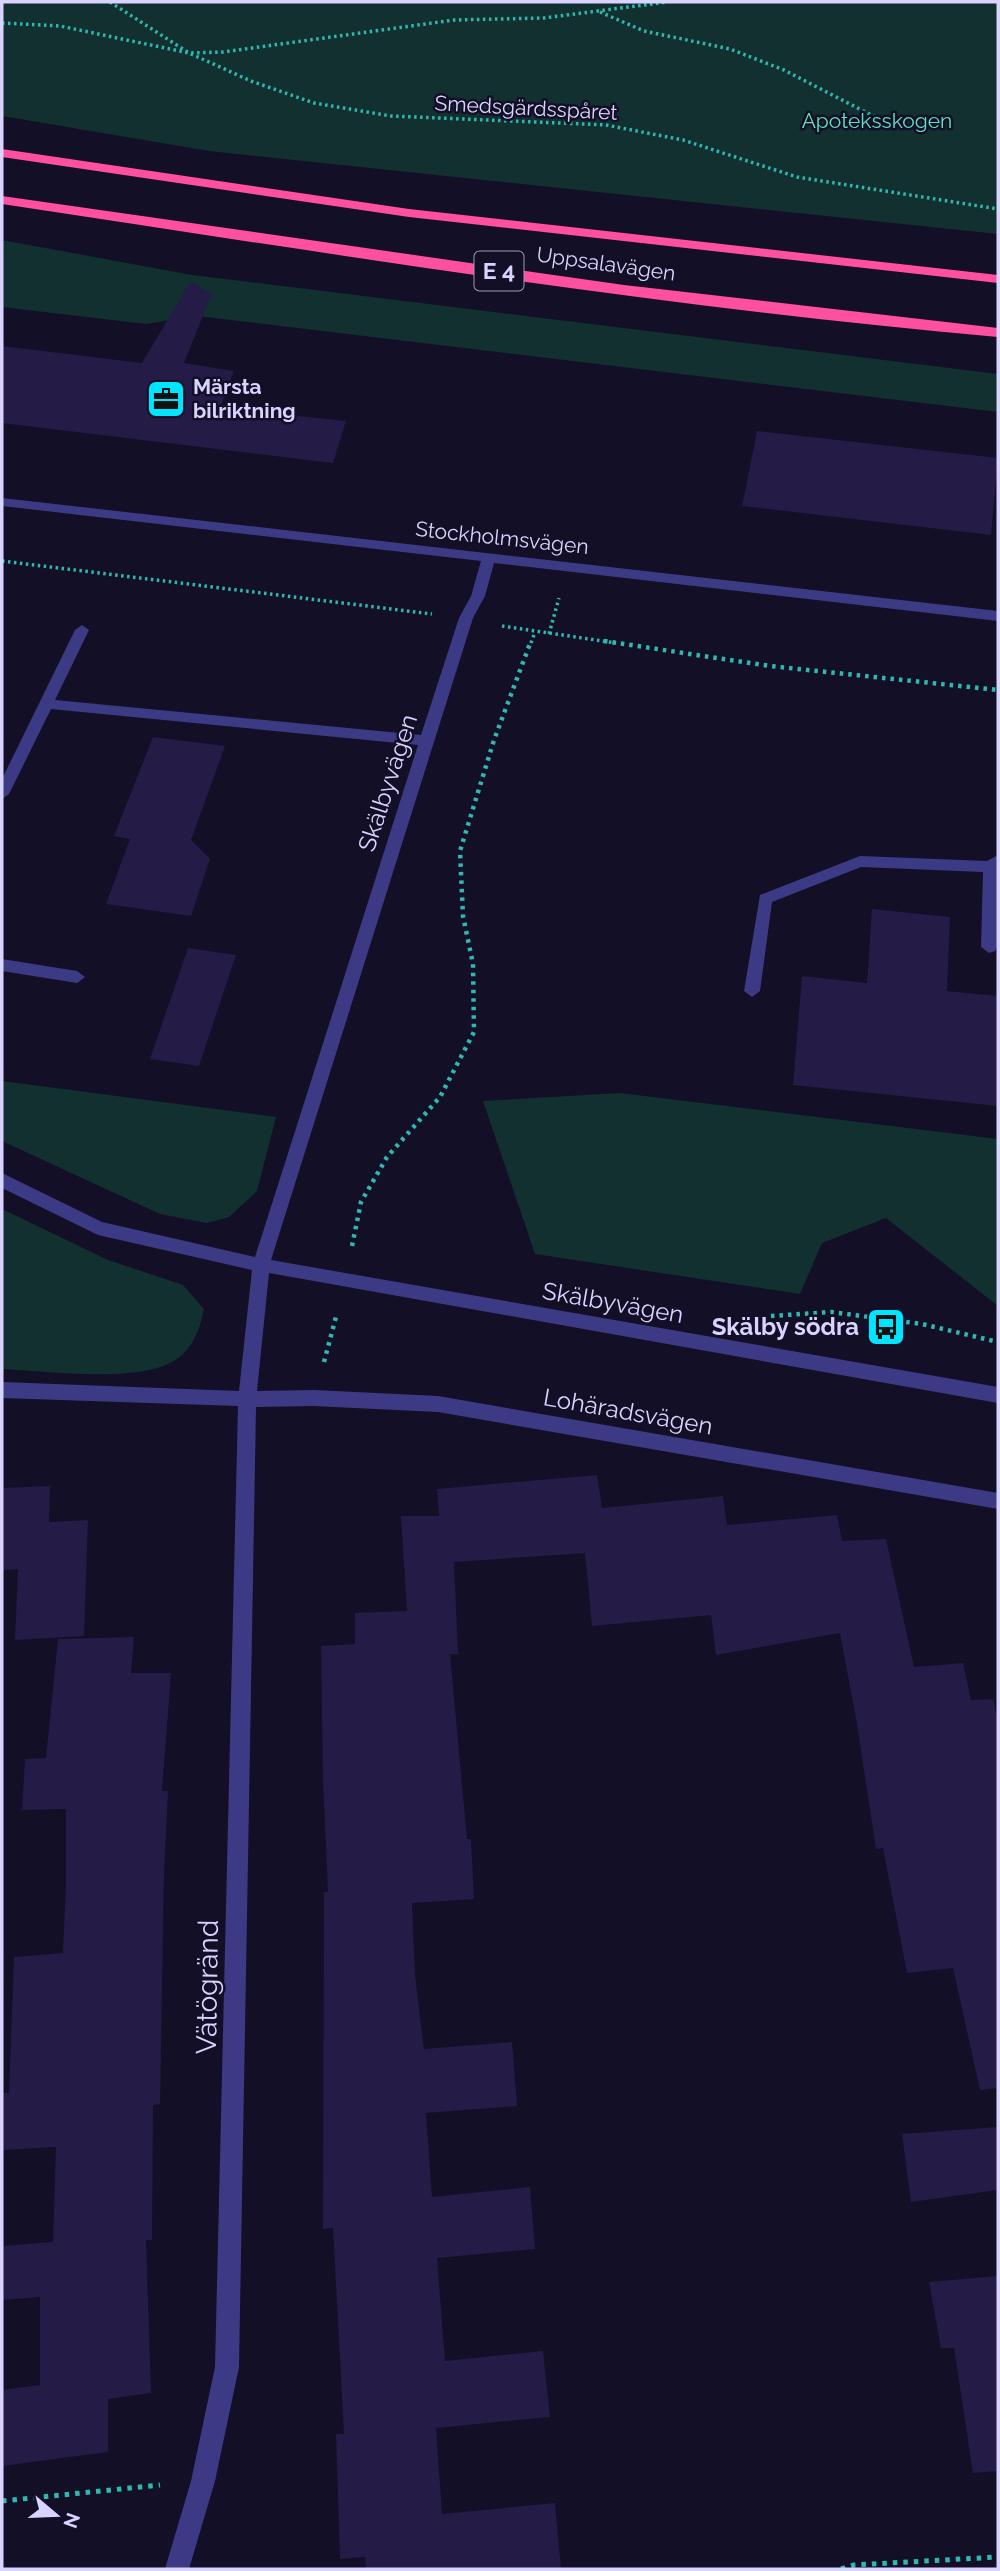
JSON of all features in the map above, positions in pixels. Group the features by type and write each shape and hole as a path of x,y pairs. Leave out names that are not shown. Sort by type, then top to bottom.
{"highway":[{"name":"Uppsalavägen","path":"2,153 409,213 998,279"},
{"name":"Uppsalavägen","path":"2,200 458,266 868,320 998,333"}],"street":[{"name":"Stockholmsvägen","path":"2,502 998,616"},
{"name":"Skälbyvägen","path":"261,1265 466,618 478,596 489,558"},
{"path":"2,794 82,630"},
{"path":"46,704 427,741"},
{"path":"752,991 765,899 860,861 994,864 989,947"},
{"path":"2,965 77,977"},
{"name":"Skälbyvägen","path":"2,1180 98,1228 261,1265 998,1395"},
{"path":"247,1399 261,1265"},
{"name":"Lohäradsvägen","path":"2,1390 438,1404 998,1501"},
{"name":"Vätögränd","path":"177,2569 203,2481 227,2367 247,1399"}],"path":[{"name":"Smedsgärdsspåret","path":"110,2 189,52 251,81 314,103 391,116 606,125 683,140 797,177 998,209"},
{"path":"2,23 60,26 189,52 223,52 454,20 544,18 667,2"},
{"path":"599,12 644,31 730,49 784,70 874,117"},
{"path":"314,1398 346,1282 361,1202 387,1157 440,1097 474,1032 473,964 463,916 460,851 494,740 535,632"},
{"path":"2,2501 203,2481"},
{"path":"841,2569 854,2565 998,2557"}],"green space":[{"name":"Apoteksskogen","path":"2,2 998,2 998,234 209,151 2,116"},
{"path":"2,240 192,275 998,374 998,412 197,316 146,324 2,307"},
{"path":"2,1081 276,1117 257,1191 229,1217 207,1223 160,1214 2,1141"},
{"path":"620,1093 998,1139 998,1306 886,1218 822,1243 800,1294 535,1254 483,1101"},
{"path":"2,1209 108,1260 183,1285 204,1309 190,1346 172,1362 136,1372 89,1374 2,1369"}],"building":[{"path":"190,282 212,293 184,363 234,371 220,408 346,421 333,463 2,423 2,346 142,363"},
{"path":"757,431 998,458 991,535 742,506"},
{"path":"153,737 225,746 191,840 210,859 191,916 106,904 130,839 114,836"},
{"path":"872,909 950,917 947,991 998,996 998,1106 793,1085 802,976 867,983"},
{"path":"188,948 236,955 199,1066 150,1059"},
{"path":"597,1475 602,1508 723,1496 727,1525 837,1515 842,1541 886,1539 914,1667 963,1663 971,1700 993,1699 998,1721 998,2088 980,2090 953,1968 907,1973 883,1848 876,1849 840,1633 716,1655 711,1615 592,1626 585,1553 454,1562 458,1654 450,1654 467,1839 471,1839 474,1899 412,1903 415,1976 424,2049 512,2042 517,2106 426,2113 432,2197 530,2187 535,2249 437,2258 445,2361 543,2351 550,2417 436,2428 442,2514 555,2503 561,2569 366,2569 365,2557 340,2559 336,2434 344,2434 333,2228 323,2229 324,1892 328,1892 321,1646 355,1644 355,1613 407,1611 401,1516 439,1516 437,1489"},
{"path":"50,1486 49,1522 88,1520 84,1636 15,1640 18,1569 2,1570 2,1488"},
{"path":"134,1637 131,1673 171,1673 162,1791 168,1791 160,2104 153,2105 152,2240 146,2240 151,2393 108,2399 108,2452 2,2466 2,2390 40,2385 40,2297 2,2300 2,2246 53,2242 56,2147 2,2150 2,2093 9,2093 14,1957 63,1953 66,1882 66,1809 22,1810 25,1759 46,1758 58,1639"},
{"path":"998,2127 998,2190 911,2202 902,2134"},
{"path":"998,2276 998,2471 973,2473 954,2348 941,2348 929,2282"}],"place":[{"name":"Märsta bilriktning","path":"166,399"},
{"name":"Skälby södra","path":"886,1327"}]}
